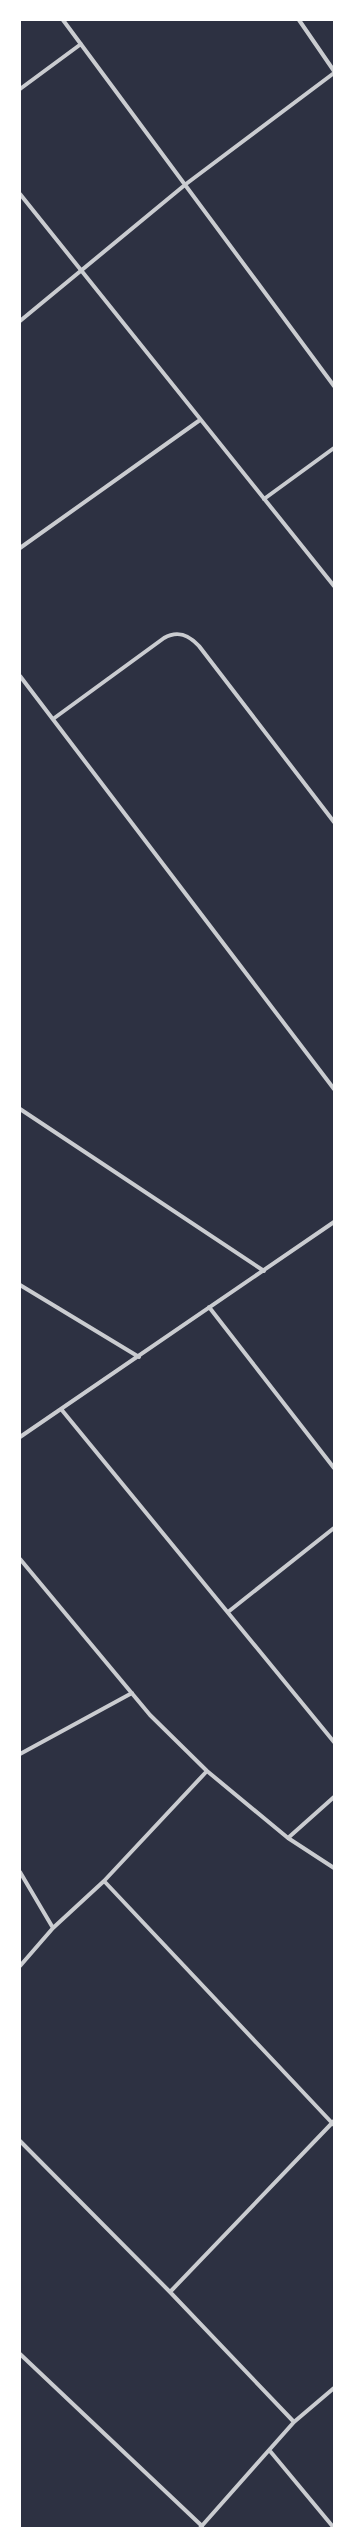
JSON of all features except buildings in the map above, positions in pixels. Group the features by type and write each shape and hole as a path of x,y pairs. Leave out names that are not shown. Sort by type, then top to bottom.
{"street":[{"path":"63,20 186,184 334,386"},
{"path":"20,321 186,184 334,72 299,20"},
{"path":"20,88 81,44"},
{"path":"20,194 334,586"},
{"path":"20,548 200,420"},
{"path":"264,499 334,448"},
{"path":"53,719 164,638 172,634 182,634 192,638 199,646 334,822"},
{"path":"20,676 334,1089"},
{"path":"20,1109 264,1270"},
{"path":"20,1437 334,1222"},
{"path":"20,1285 139,1356"},
{"path":"209,1307 334,1468"},
{"path":"61,1409 334,1742"},
{"path":"228,1612 334,1528"},
{"path":"20,1559 150,1715 207,1771 288,1838 334,1868"},
{"path":"20,1754 132,1694"},
{"path":"20,1966 53,1928 104,1881 207,1771"},
{"path":"288,1838 334,1797"},
{"path":"20,1872 53,1928"},
{"path":"104,1881 334,2123 170,2292"},
{"path":"20,2141 170,2292 294,2422"},
{"path":"20,2354 201,2527 270,2452 294,2422 334,2388"},
{"path":"270,2452 334,2528"}]}
